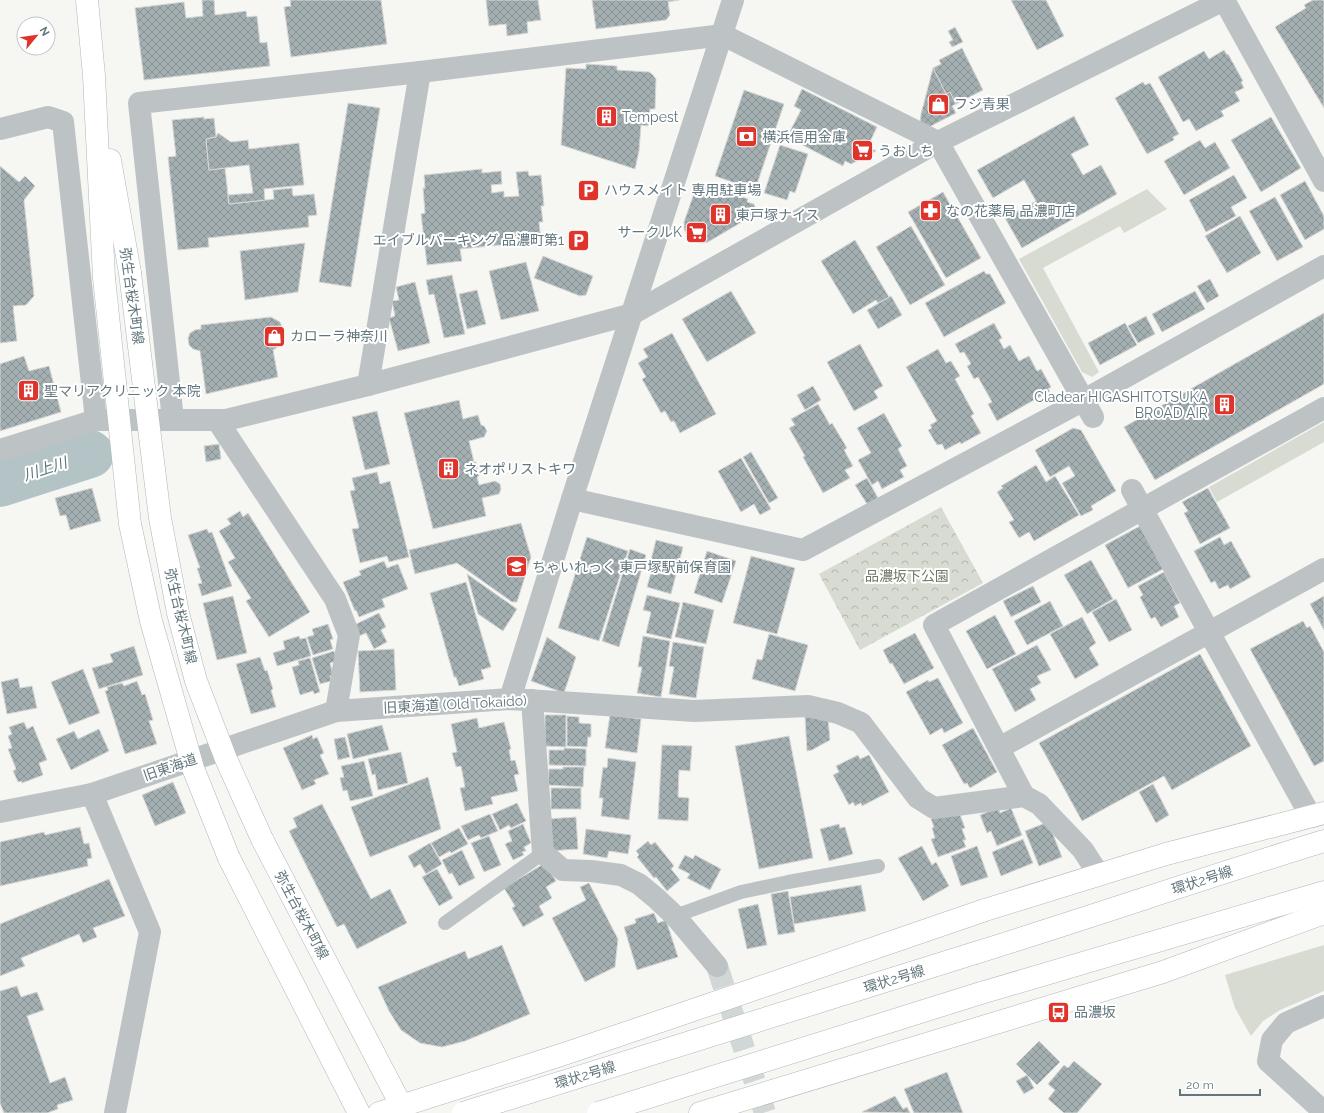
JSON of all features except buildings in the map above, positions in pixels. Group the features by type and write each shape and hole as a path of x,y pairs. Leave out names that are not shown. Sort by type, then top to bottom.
{"main road":[{"name":"弥生台桜木町線","path":"87,0 94,76 104,278 130,524 150,621 193,768 229,858 359,1113"},
{"name":"弥生台桜木町線","path":"94,76 130,272 160,518 178,614 196,681 226,759 262,839 402,1109"},
{"path":"379,1113 402,1109 985,910 1166,854 1318,815"},
{"name":"環状2号線","path":"463,1113 975,954 1206,878 1324,842"},
{"path":"598,1113 981,993 1324,892"},
{"path":"700,1113 1163,972 1324,913"}],"street":[{"path":"510,699 572,499 723,35 733,0"},
{"path":"0,450 96,420 226,420 368,385 632,314 938,142 1224,0 1324,181"},
{"path":"173,420 139,103 420,72 723,35 938,142 1088,409"},
{"path":"368,385 420,72"},
{"path":"0,129 48,117 62,122 96,420"},
{"path":"572,499 803,550 1088,409 1324,266"},
{"path":"1099,875 1083,850 1039,804 1024,796 934,625 1324,408"},
{"path":"126,420 140,543 160,635 181,706 199,758"},
{"path":"217,420 335,599 349,635 336,711"},
{"path":"1132,490 1209,632 1318,815"},
{"path":"1000,748 1324,569"},
{"name":"旧東海道 (Old Tokaido)","path":"336,711 510,699 575,702 694,711 808,706 838,713 861,723 918,798 934,808 1024,796"},
{"path":"532,700 542,853 562,870 591,871 621,875 639,884 675,916 717,966"},
{"name":"旧東海道","path":"0,812 92,794 336,711"},
{"path":"92,794 150,932 115,1113"},
{"path":"1324,1006 1286,1023 1272,1040 1268,1061 1324,1112"}],"lane":[{"path":"445,922 542,853"},
{"path":"675,916 741,892 878,866"}],"green space":[{"path":"1147,189 1167,209 1124,233 1120,226 1043,268 1099,372 1092,377 1082,372 1019,259"},
{"path":"1324,422 1324,442 1217,502 1209,487"},
{"name":"品濃坂下公園","path":"941,507 983,583 860,650 819,574"},
{"path":"1324,945 1324,991 1280,1010 1263,1021 1251,1036 1235,1008 1225,975"}],"waterway":[{"name":"川上川","path":"0,483 90,454"}],"tunnel":[{"path":"717,966 765,1113"}],"place":[{"name":"フジ青果","path":"938,104"},
{"name":"Tempest","path":"606,117"},
{"name":"横浜信用金庫","path":"747,137"},
{"name":"うおしち","path":"862,151"},
{"name":"ハウスメイト 専用駐車場","path":"589,190"},
{"name":"なの花薬局 品濃町店","path":"931,211"},
{"name":"東戸塚ナイス","path":"720,215"},
{"name":"サークルK","path":"697,232"},
{"name":"エイブルパーキング 品濃町第1","path":"579,240"},
{"name":"カローラ神奈川","path":"275,336"},
{"name":"聖マリアクリニック 本院","path":"28,391"},
{"name":"Cladear HIGASHITOTSUKA BROAD AIR","path":"1224,405"},
{"name":"ネオポリストキワ","path":"448,469"},
{"name":"ちゃいれっく 東戸塚駅前保育園","path":"517,567"},
{"name":"品濃坂","path":"1058,1012"}]}
